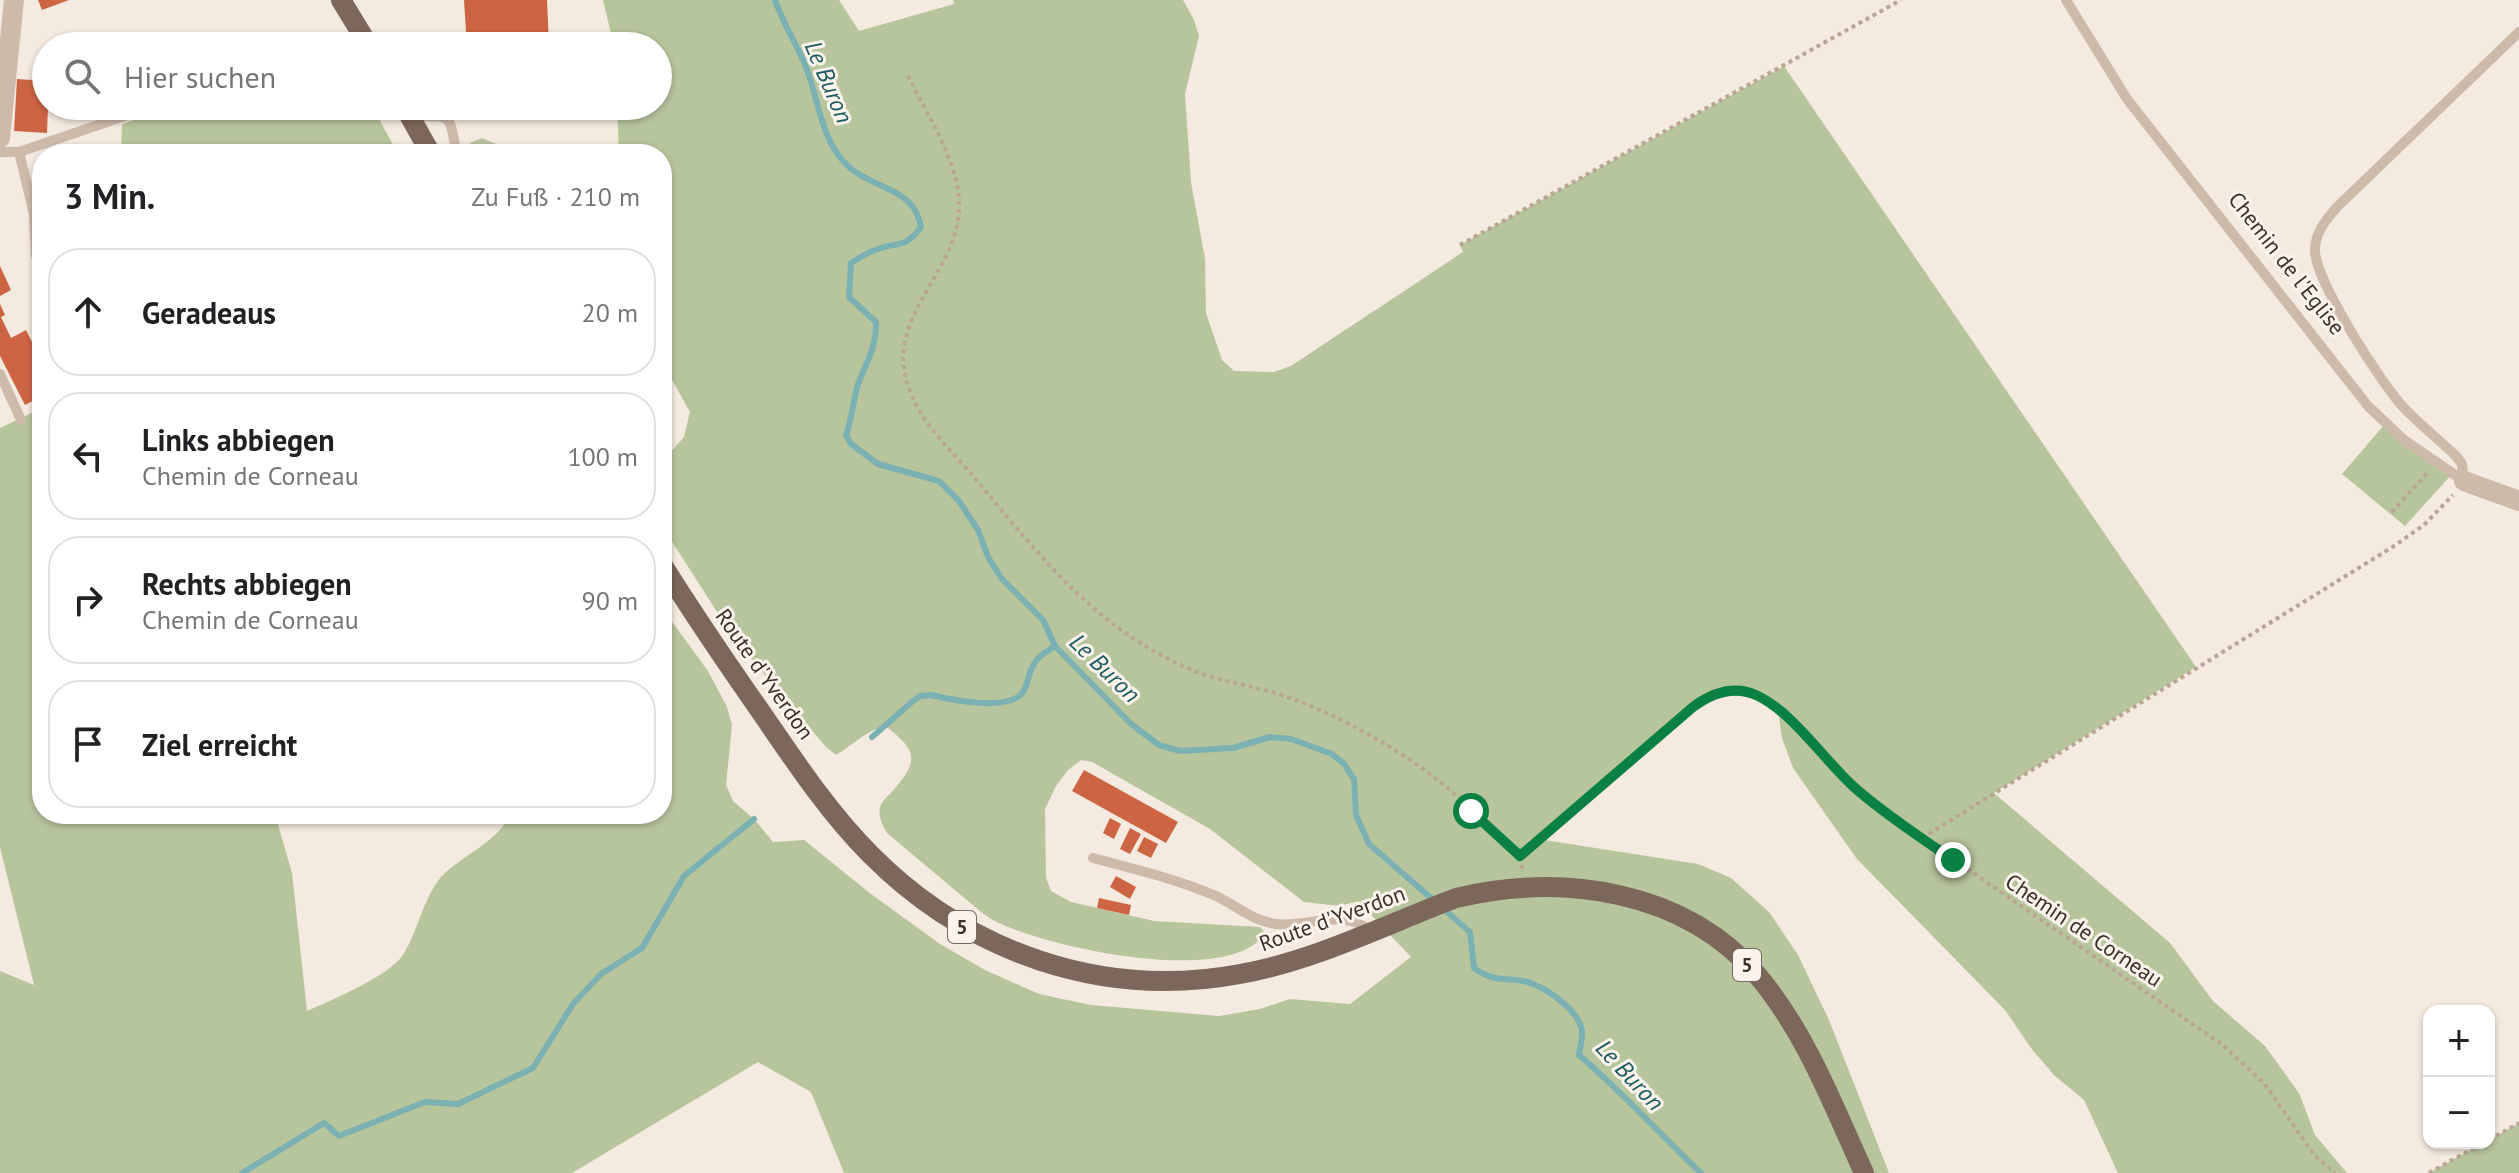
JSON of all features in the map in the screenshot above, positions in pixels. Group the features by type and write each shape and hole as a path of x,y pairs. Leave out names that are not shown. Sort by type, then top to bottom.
{"main road":[{"path":"341,0 361,32"},
{"path":"412,120 425,144"},
{"name":"Route d'Yverdon","path":"672,579 799,767 848,830 909,889 984,940 1051,966 1103,977 1156,982 1202,979 1268,969 1469,895 1527,886 1607,891 1646,902 1702,930 1757,974 1817,1068 1864,1173"}],"street":[{"path":"0,138 2,77 14,0"},
{"name":"Chemin de l'Eglise","path":"2464,481 2519,501"}],"lane":[{"name":"Chemin de l'Eglise","path":"2066,0 2127,99 2368,406 2394,432 2464,481"},
{"path":"2464,481 2462,464 2456,456 2406,410 2370,360 2319,272 2314,253 2315,242 2318,231 2337,207 2519,32"},
{"path":"42,144 113,120"},
{"path":"447,120 454,129 456,144"},
{"path":"0,152 19,152 32,148"},
{"path":"19,152 32,206"},
{"path":"0,374 21,420"},
{"path":"1093,858 1150,873 1216,896 1259,921 1292,925 1320,919 1349,921 1360,922 1370,931"}],"path":[{"path":"1460,245 1901,0"},
{"path":"908,76 956,177 959,198 954,237 905,335 904,375 920,413 1043,561 1118,630 1185,668 1279,694 1335,717 1377,740 1442,783 1520,856 1527,886"},
{"path":"2392,512 2436,464"},
{"path":"1922,838 2391,548 2424,525 2464,481"},
{"name":"Chemin de Corneau","path":"1520,856 1703,699 1728,690 1742,690 1768,702 1851,785 1922,838 2220,1043 2264,1083 2315,1156 2335,1173"},
{"path":"2495,1137 2519,1123"},
{"path":"2429,1173 2472,1149"}],"green space":[{"path":"603,0 839,0 859,31 954,4 953,0 1183,0 1199,36 1185,94 1191,182 1205,259 1206,313 1222,360 1234,371 1274,372 1291,366 1463,252 1460,245 1784,66 2196,667 1994,793 2170,943 2213,1001 2265,1046 2299,1093 2315,1135 2347,1173 2118,1173 2084,1100 2054,1075 2005,1010 1857,859 1793,768 1782,738 1778,710 1757,697 1725,692 1693,707 1538,839 1698,864 1731,878 1769,912 1798,955 1829,1020 1889,1173 844,1173 811,1092 758,1062 572,1173 0,1173 0,971 34,985 0,847 0,428 32,413 32,824 278,824 292,873 307,1011 358,987 396,963 408,946 441,877 504,824 672,824 672,622 708,671 727,707 732,725 726,785 733,801 754,819 773,842 804,840 940,944 985,970 1039,994 1091,1005 1219,1016 1260,1009 1290,999 1350,1004 1411,957 1358,901 1340,906 1304,902 1210,829 1092,762 1081,760 1068,770 1045,809 1046,878 1051,891 1071,902 1154,921 1260,927 1265,933 1245,950 1214,958 1176,960 1133,957 1049,940 1015,930 987,917 887,833 880,818 880,808 910,765 909,750 904,743 885,726 866,734 836,755 826,747 735,640 672,542 672,451 684,437 690,412 672,380 672,144 619,144 618,120 672,120 672,32 611,32"},
{"path":"134,120 380,120 393,144 121,144 122,124"},
{"path":"482,138 496,144 470,144"},
{"path":"2385,424 2452,474 2405,526 2342,474"},
{"path":"2519,1123 2519,1173 2429,1173 2472,1149 2495,1149 2495,1137"}],"building":[{"path":"38,0 69,0 42,10"},
{"path":"464,0 547,0 548,32 466,32"},
{"path":"17,79 32,80 32,120 47,120 47,133 14,131"},
{"path":"0,266 11,290 0,296"},
{"path":"0,304 5,315 1,317 11,338 26,330 32,342 32,401 25,405 0,356"},
{"path":"1084,770 1178,822 1166,843 1072,791"},
{"path":"1110,818 1121,824 1114,839 1103,833"},
{"path":"1130,828 1141,834 1130,854 1120,849"},
{"path":"1144,837 1158,844 1151,858 1137,851"},
{"path":"1116,876 1136,887 1130,899 1110,887"},
{"path":"1099,898 1131,905 1129,915 1097,908"}],"waterway":[{"name":"Le Buron","path":"775,0 806,67 825,130 837,153 855,172 910,203 921,227 905,242 882,247 851,263 849,297 876,322 873,347 858,384 846,435 851,444 878,464 939,481 959,501 978,530 988,557 1002,579 1043,620 1055,646 1131,724 1159,745 1180,751 1233,748 1270,737 1291,739 1332,754 1344,764 1354,779 1356,815 1369,844 1470,932 1474,968 1490,977 1533,984 1562,1002 1575,1015 1582,1030 1579,1055 1701,1173"},
{"path":"872,737 920,696 980,703 1006,702 1016,698 1025,689 1036,661 1055,646"},
{"path":"242,1173 324,1123 339,1136 425,1102 458,1104 533,1068 573,1004 601,974 642,948 684,876 754,819"}],"route":[{"path":"1471,811 1520,856 1703,699 1728,690 1742,690 1778,710 1873,804 1953,860"}]}
